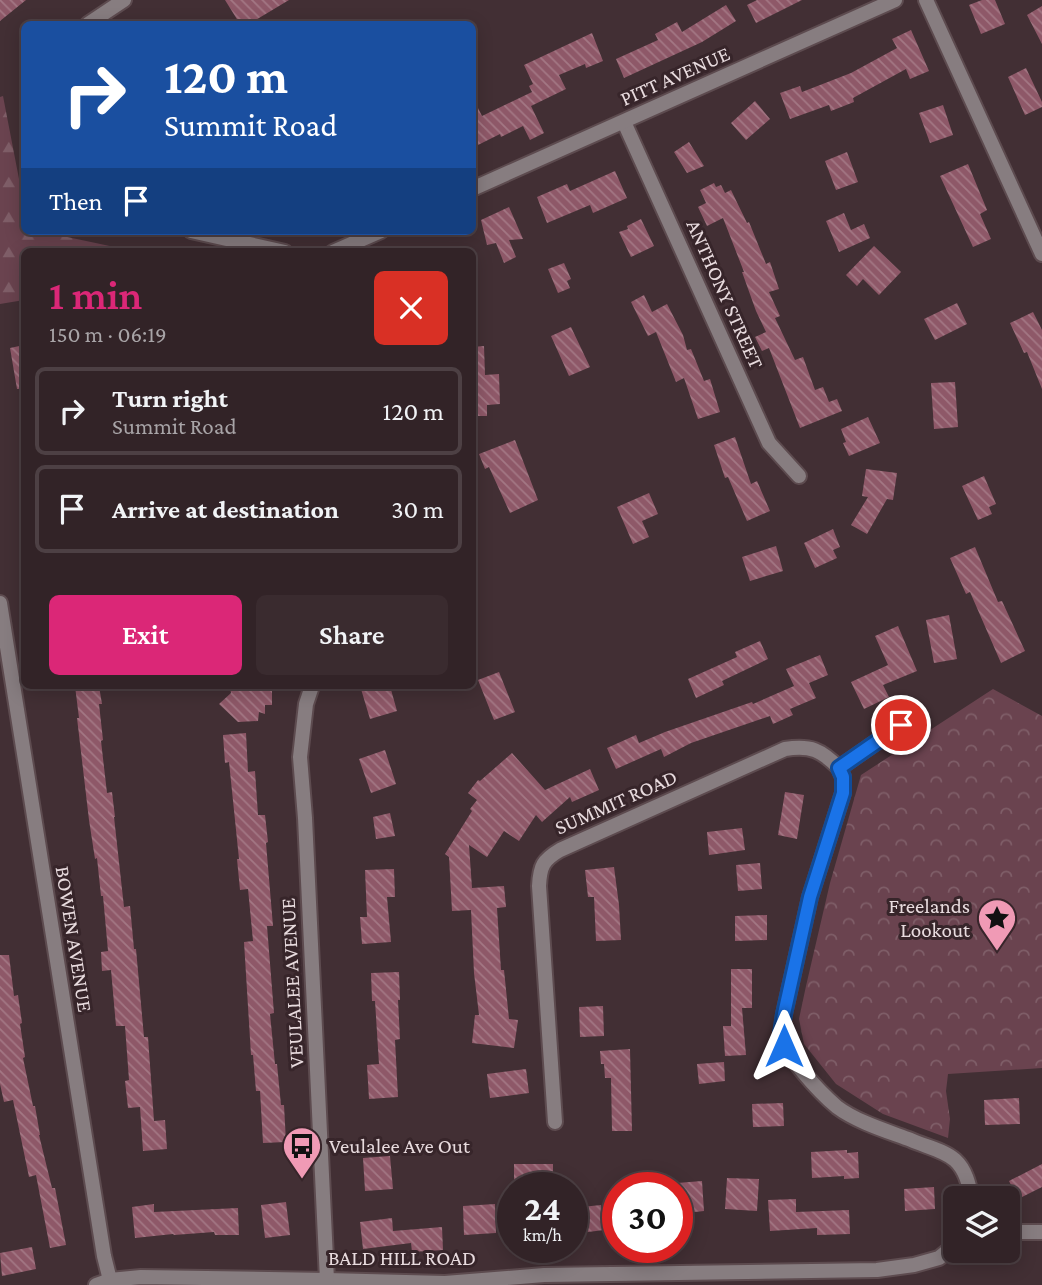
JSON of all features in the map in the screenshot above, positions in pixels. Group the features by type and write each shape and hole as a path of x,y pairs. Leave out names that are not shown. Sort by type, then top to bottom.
{"street":[{"path":"92,21 124,0"},
{"name":"PITT AVENUE","path":"476,187 895,0"},
{"path":"926,0 1042,254"},
{"name":"ANTHONY STREET","path":"624,122 769,443 799,476"},
{"path":"209,235 267,248"},
{"path":"342,248 372,235"},
{"name":"BOWEN AVENUE","path":"0,603 110,1280"},
{"name":"VEULALEE AVENUE","path":"311,689 306,704 300,757 306,831 327,1280"},
{"path":"901,725 839,768 843,777 843,793 810,897 781,1033 784,1046 793,1060 839,1109 872,1126 954,1159 965,1172 969,1186"},
{"name":"SUMMIT ROAD","path":"555,1122 539,886 540,870 547,858 785,749 815,749 839,768"},
{"path":"1020,1232 1042,1232"},
{"name":"BALD HILL ROAD","path":"96,1285 110,1280 141,1277 280,1282 327,1280 444,1283 544,1275 877,1270 914,1265 943,1255"}],"green space":[{"path":"3,96 21,189 21,235 58,235 119,248 21,248 21,300 0,304 0,97"},
{"path":"993,689 1042,716 1042,1068 948,1074 948,1138 883,1114 836,1084 804,1044 799,1019 830,883 861,775"}],"building":[{"path":"0,0 26,0 0,21"},
{"path":"225,0 289,0 254,21 238,21"},
{"path":"757,0 802,0 756,23 747,5"},
{"path":"982,0 995,0 1005,24 981,34 969,5"},
{"path":"726,5 736,21 702,42 624,78 616,59 658,40 655,34 677,22 682,32"},
{"path":"1042,6 1042,44 1027,15"},
{"path":"911,30 929,71 910,79 906,69 853,98 854,102 831,111 829,105 790,119 780,93 800,86 802,92 851,73 897,48 892,39"},
{"path":"592,33 603,61 586,68 585,64 559,75 566,89 531,106 544,133 530,140 523,126 476,146 476,104 482,116 532,92 529,86 533,84 524,65"},
{"path":"1026,68 1042,107 1025,115 1008,77"},
{"path":"755,101 770,119 746,140 731,123"},
{"path":"943,105 953,135 930,143 919,113"},
{"path":"689,142 704,166 687,173 674,152"},
{"path":"847,152 858,182 836,190 825,161"},
{"path":"968,164 987,210 980,214 991,239 973,247 940,176"},
{"path":"615,171 627,198 593,213 590,205 547,223 537,197 567,184 570,191"},
{"path":"714,183 716,187 721,185 725,193 731,190 747,223 749,222 766,264 770,262 779,289 769,292 780,316 775,318 795,360 803,357 815,390 823,387 829,402 837,399 842,411 800,428 769,348 762,351 755,337 766,332 723,218 707,226 698,207 706,203 700,190"},
{"path":"509,207 523,239 509,240 516,257 504,263 496,243 487,245 481,220"},
{"path":"844,213 851,230 864,224 870,238 839,252 826,221"},
{"path":"641,219 654,246 631,257 619,232"},
{"path":"874,246 901,272 879,295 863,279 857,286 846,275"},
{"path":"564,263 571,279 567,281 570,288 558,293 548,269"},
{"path":"644,295 652,312 667,304 683,335 687,350 691,349 704,381 710,379 720,412 698,419 684,378 676,382 656,332 648,336 631,302"},
{"path":"957,303 967,324 935,340 924,319"},
{"path":"1033,312 1042,330 1042,389 1027,352 1024,353 1010,323"},
{"path":"571,327 590,367 569,376 551,336"},
{"path":"21,346 21,389 17,389 10,348"},
{"path":"484,346 485,375 499,374 500,404 487,405 487,416 476,416 476,347"},
{"path":"955,382 958,427 934,429 931,383"},
{"path":"868,417 880,443 849,456 841,429"},
{"path":"735,437 751,484 757,481 770,511 747,521 728,477 725,478 714,445"},
{"path":"515,440 538,500 510,513 489,467 485,469 479,454"},
{"path":"866,469 897,473 893,500 887,499 867,534 851,525 868,497 862,496"},
{"path":"984,476 996,504 989,507 992,514 978,520 962,486"},
{"path":"649,493 658,514 642,521 649,537 633,544 617,507"},
{"path":"833,529 840,547 833,550 837,558 815,568 804,543"},
{"path":"776,546 783,571 750,581 742,557"},
{"path":"975,547 998,602 1002,601 1025,651 1001,663 970,592 966,594 950,558"},
{"path":"949,615 957,659 934,663 926,620"},
{"path":"898,626 917,671 883,685 889,697 864,709 851,682 888,665 875,636"},
{"path":"760,641 768,659 722,681 724,685 696,698 688,679 737,657 735,652"},
{"path":"820,655 828,675 809,683 816,698 790,709 793,715 773,724 770,716 691,743 664,757 661,749 616,769 607,748 636,735 639,743 752,702 753,704 794,686 786,669"},
{"path":"499,672 515,712 494,720 478,680"},
{"path":"75,689 100,689 101,741 107,793 112,792 124,907 130,906 144,1037 148,1037 154,1121 165,1120 167,1149 143,1151 140,1107 128,1108 125,1026 116,1026 111,970 102,971 101,952 108,951 103,896 89,820"},
{"path":"230,689 272,689 272,705 265,705 265,714 259,712 258,721 238,722 219,704 231,693"},
{"path":"361,689 391,689 397,711 370,719"},
{"path":"246,733 248,772 255,771 258,815 265,815 268,842 273,926 267,926 274,1013 270,1014 281,1105 284,1105 286,1142 263,1143 260,1091 256,1091 251,1055 244,942 253,941 248,889 240,890 229,762 225,763 223,735"},
{"path":"385,750 396,784 371,793 359,759"},
{"path":"512,753 545,790 590,769 599,790 572,802 570,797 542,822 536,815 519,841 504,831 487,857 469,845 472,888 504,886 506,907 497,908 501,970 504,970 509,1019 518,1020 514,1048 472,1043 475,1015 479,1015 471,910 452,911 449,857 445,854 477,800 468,793 478,780"},
{"path":"785,792 804,795 797,839 778,835"},
{"path":"390,813 395,836 376,839 373,817"},
{"path":"742,828 745,850 709,855 707,832"},
{"path":"760,863 762,889 738,891 736,865"},
{"path":"614,867 621,940 596,941 594,897 588,897 585,870"},
{"path":"394,869 395,897 387,897 391,942 362,944 360,917 367,917 365,870"},
{"path":"767,915 767,940 735,941 735,916"},
{"path":"0,955 9,955 14,996 18,995 22,1023 23,1058 66,1245 50,1248 36,1175 29,1177 13,1100 4,1102 0,1084"},
{"path":"731,969 752,969 752,1008 742,1008 746,1055 725,1056 723,1026 731,1026"},
{"path":"399,972 400,1039 395,1040 398,1097 369,1099 367,1065 379,1064 371,973"},
{"path":"603,1006 604,1036 580,1037 579,1007"},
{"path":"630,1049 632,1131 612,1131 611,1078 605,1078 600,1051"},
{"path":"724,1062 725,1081 699,1084 697,1064"},
{"path":"526,1069 529,1093 490,1098 487,1074"},
{"path":"1019,1098 1020,1124 985,1125 984,1100"},
{"path":"783,1103 784,1126 753,1127 752,1104"},
{"path":"847,1150 847,1153 858,1152 859,1178 812,1178 811,1152"},
{"path":"390,1156 393,1189 365,1191 363,1158"},
{"path":"514,1164 553,1164 553,1172 514,1172"},
{"path":"1042,1164 1042,1187 1020,1198 1020,1186 1012,1186 1009,1181"},
{"path":"727,1178 759,1179 757,1211 725,1209"},
{"path":"702,1181 704,1211 693,1212 693,1182"},
{"path":"934,1187 935,1209 905,1211 904,1189"},
{"path":"796,1199 796,1212 849,1210 850,1234 817,1235 817,1228 770,1231 768,1200"},
{"path":"286,1202 290,1235 265,1238 261,1205"},
{"path":"154,1204 154,1212 238,1208 239,1235 215,1235 214,1232 135,1238 132,1207"},
{"path":"495,1204 496,1233 464,1235 463,1206"},
{"path":"601,1205 602,1230 588,1232 588,1206"},
{"path":"392,1218 393,1231 442,1227 443,1250 412,1252 411,1243 363,1249 360,1222"},
{"path":"32,1247 36,1269 2,1276 0,1253"}],"place":[{"name":"Freelands Lookout","path":"997,952"},
{"name":"Veulalee Ave Out","path":"302,1180"}],"route":[{"path":"784,1046 781,1033 784,1014 810,897 843,793 843,777 839,768 901,725"}]}
